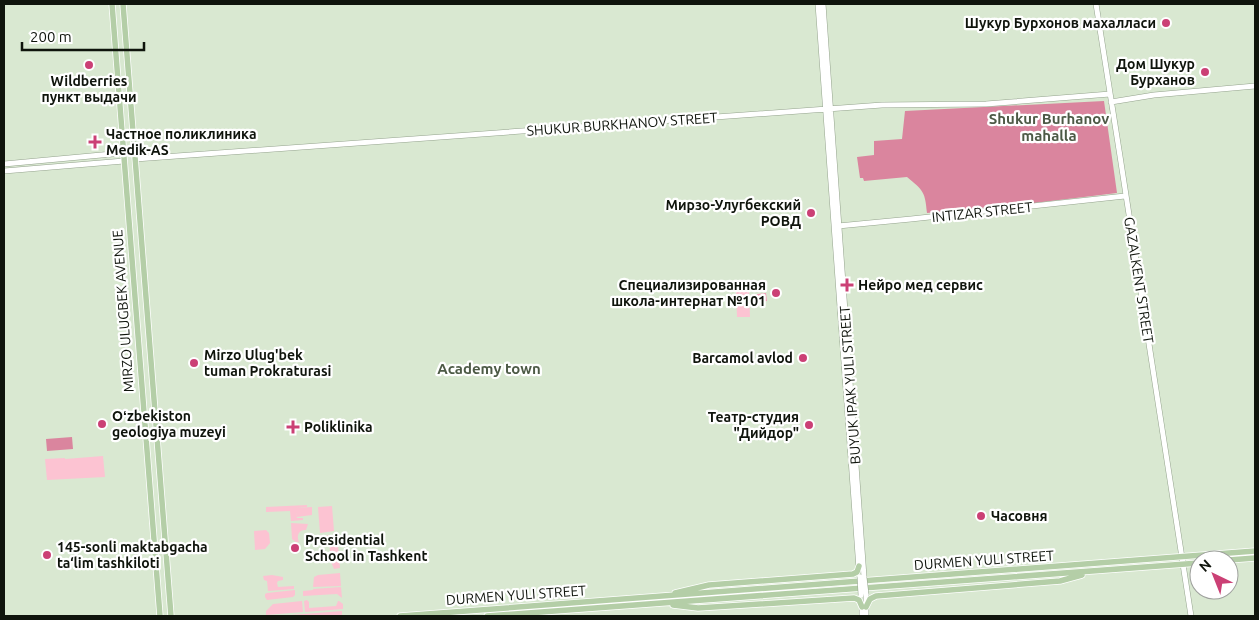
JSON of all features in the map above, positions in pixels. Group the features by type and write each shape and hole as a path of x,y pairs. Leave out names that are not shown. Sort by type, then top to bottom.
{"main road":[{"name":"MIRZO ULUGBEK AVENUE","path":"112,4 160,616"},
{"name":"MIRZO ULUGBEK AVENUE","path":"123,4 171,616"},
{"path":"123,154 135,159"},
{"path":"124,161 135,159"},
{"path":"138,336 149,335"},
{"path":"147,458 158,457"},
{"path":"487,616 1182,556 1255,552"},
{"path":"1239,559 1255,558"},
{"path":"659,600 1092,572 1189,563"},
{"path":"659,600 709,585 853,574 857,572 859,566"},
{"path":"659,600 698,608 854,598 859,600 864,607 870,599 876,596 1060,581 1092,572"},
{"name":"DURMEN YULI STREET","path":"400,616 659,600"}],"street":[{"name":"BUYUK IPAK YULI STREET","path":"818,4 828,109 866,616"},
{"name":"BUYUK IPAK YULI STREET","path":"823,4 828,109"},
{"name":"GAZALKENT STREET","path":"1096,4 1192,616"},
{"path":"1111,102 1154,95 1255,86"},
{"name":"SHUKUR BURKHANOV STREET","path":"135,159 882,105 986,104 1110,94"},
{"path":"4,164 123,154"},
{"path":"4,171 124,161"},
{"name":"INTIZАR STREET","path":"837,226 911,220 1126,196"},
{"name":"BUYUK IPAK YULI STREET","path":"854,470 859,566"},
{"path":"859,566 862,577"},
{"name":"BUYUK IPAK YULI STREET","path":"862,616 864,607"}],"shaded area":[{"path":"1104,101 1117,193 927,213 923,192 907,177 864,181 863,178 860,178 857,157 874,155 874,141 902,139 905,111"},
{"path":"736,291 749,291 750,317 737,317"},
{"path":"766,293 767,301 752,303 751,295"},
{"path":"72,437 73,449 47,451 46,439"},
{"path":"103,456 105,477 47,480 45,459"},
{"path":"307,505 307,507 296,508 312,507 312,515 297,517 296,511 297,518 303,518 303,520 291,521 290,511 266,512 266,507"},
{"path":"332,506 334,531 320,533 318,507"},
{"path":"291,523 308,524 306,530 299,533 299,542 292,539"},
{"path":"266,530 269,533 270,543 265,549 255,550 254,531"},
{"path":"337,535 340,568 334,569 331,562 329,540 316,539 316,536"},
{"path":"340,573 341,586 313,587 314,577"},
{"path":"263,576 283,577 283,580 277,583 278,587 294,586 294,589 268,591 267,581 264,580"},
{"path":"341,587 342,598 337,594 303,596 303,591"},
{"path":"295,590 293,597 267,600 265,597 267,593"},
{"path":"307,600 309,608 336,606 339,601 343,604 343,609 305,612 304,601"},
{"path":"302,601 303,612 266,615 266,611 273,604"},
{"path":"342,611 342,615 332,616 279,616"}],"place":[{"name":"Шукур Бурхонов махалласи","path":"1166,23"},
{"name":"Wildberries пункт выдачи","path":"89,65"},
{"name":"Дом Шукур Бурханов","path":"1205,72"},
{"name":"Частное поликлиника Medik-AS","path":"95,142"},
{"name":"Мирзо-Улугбекский РОВД","path":"811,213"},
{"name":"Нейро мед сервис","path":"847,285"},
{"name":"Специализированная школа-интернат №101","path":"776,293"},
{"name":"Barcamol avlod","path":"803,358"},
{"name":"Mirzo Ulug'bek tuman Prokraturasi","path":"194,363"},
{"name":"Oʻzbekiston geologiya muzeyi","path":"102,424"},
{"name":"Театр-студия \"Дийдор\"","path":"809,425"},
{"name":"Poliklinika","path":"293,427"},
{"name":"Часовня","path":"981,516"},
{"name":"Presidential School in Tashkent","path":"295,548"},
{"name":"145-sonli maktabgacha ta‘lim tashkiloti","path":"47,555"}],"district":[{"name":"Shukur Burhanov mahalla","path":"1049,128"},
{"name":"Academy town","path":"489,369"}]}
